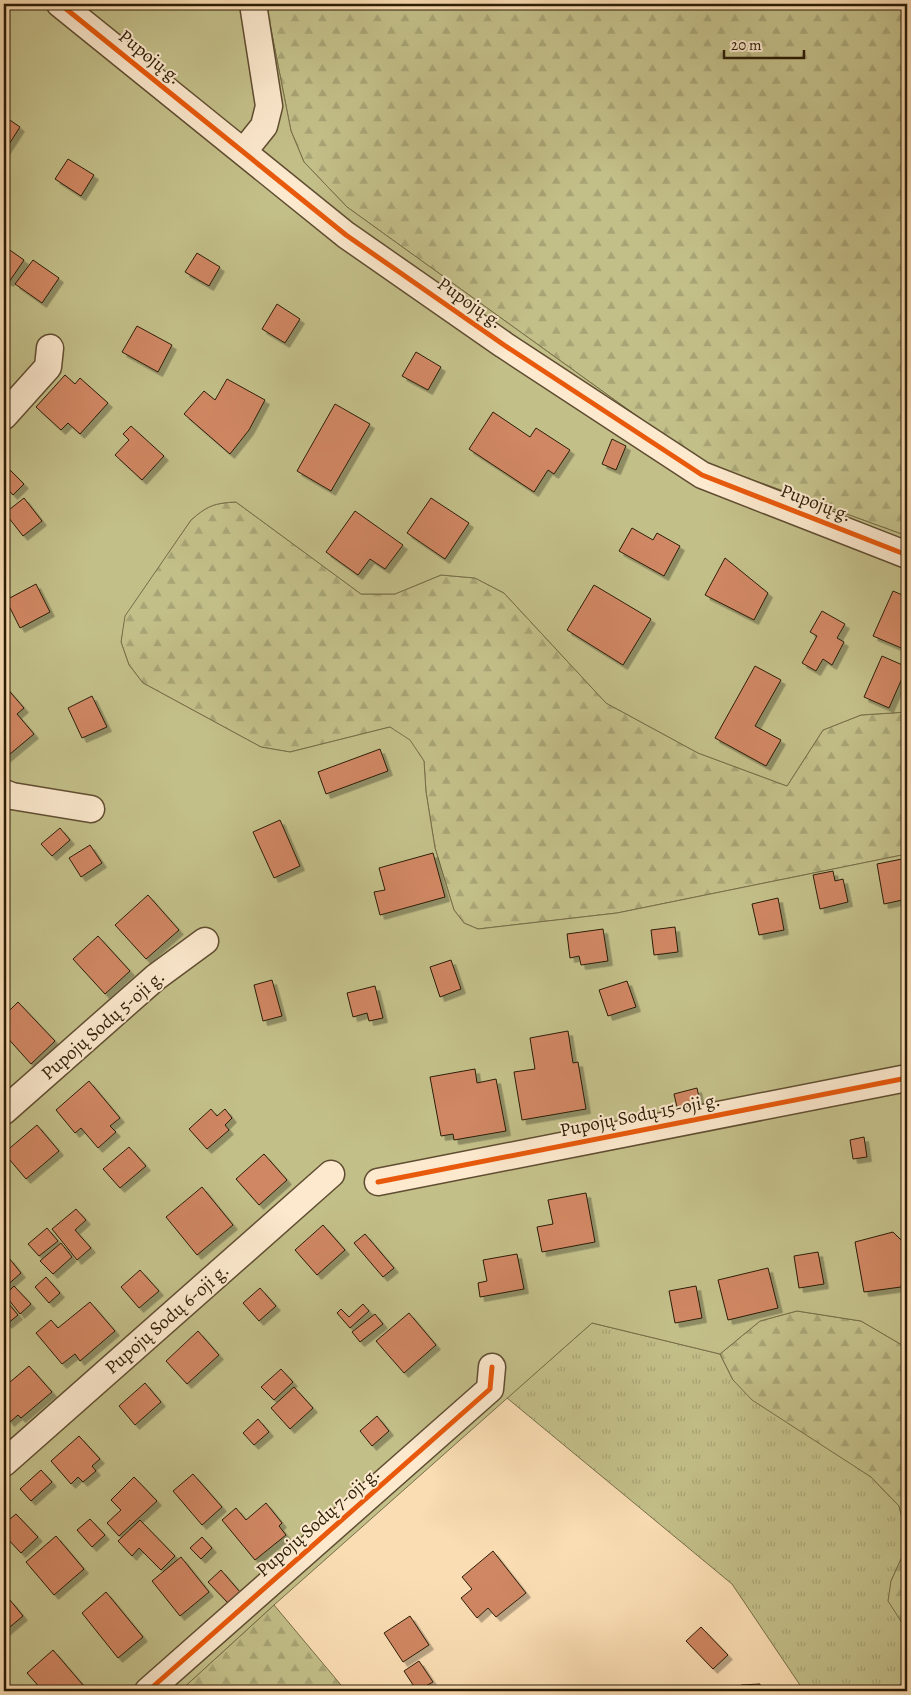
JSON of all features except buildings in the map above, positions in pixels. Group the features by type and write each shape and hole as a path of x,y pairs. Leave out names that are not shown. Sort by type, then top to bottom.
{"street":[{"name":"Pupojų g.","path":"60,4 346,235 504,345 702,475 907,555"},
{"path":"244,151 264,126 269,106 253,4"},
{"path":"4,416 48,367 50,348"},
{"path":"4,792 12,796 91,809"},
{"name":"Pupojų Sodų 5-oji g.","path":"4,1111 156,977 205,942"},
{"name":"Pupojų Sodų 15-oji g.","path":"378,1182 907,1078"},
{"name":"Pupojų Sodų 6-oji g.","path":"4,1464 331,1174"},
{"name":"Pupojų Sodų 7-oji g.","path":"148,1691 490,1389 492,1367"}],"green space":[{"path":"4,4 266,4 291,131 304,162 347,207 698,460 907,536 907,712 861,715 823,730 787,786 698,753 606,703 504,593 475,578 441,575 395,594 361,594 236,502 211,506 191,520 125,616 121,642 129,665 143,683 261,747 290,752 390,727 410,740 424,761 426,792 435,848 454,910 464,923 478,929 617,913 907,854 907,1352 902,1345 861,1321 797,1311 760,1321 720,1354 592,1323 274,1605 180,1691 4,1691"},
{"path":"266,4 907,4 907,536 698,460 347,207 304,162 291,131"},
{"path":"236,502 361,594 395,594 441,575 475,578 504,593 606,703 698,753 787,786 823,730 861,715 907,712 907,854 617,913 478,929 464,923 454,910 435,848 426,792 424,761 390,727 290,752 261,747 143,683 129,665 121,642 124,616 191,520 211,506"},
{"path":"797,1311 861,1321 902,1345 907,1352 907,1537 899,1506 871,1477 752,1400 733,1380 720,1354 760,1321"},
{"path":"592,1323 720,1354 733,1380 871,1477 899,1506 907,1537 907,1546 891,1581 902,1622 907,1625 907,1679 892,1691 804,1691 732,1584 507,1398"},
{"path":"907,1546 907,1625 902,1623 888,1601 891,1581"},
{"path":"274,1605 346,1691 180,1691"}],"cycle path":[{"path":"60,4 346,235 504,345 702,475 907,555"},
{"path":"378,1182 907,1078"},
{"path":"148,1691 490,1389 492,1367"}]}
